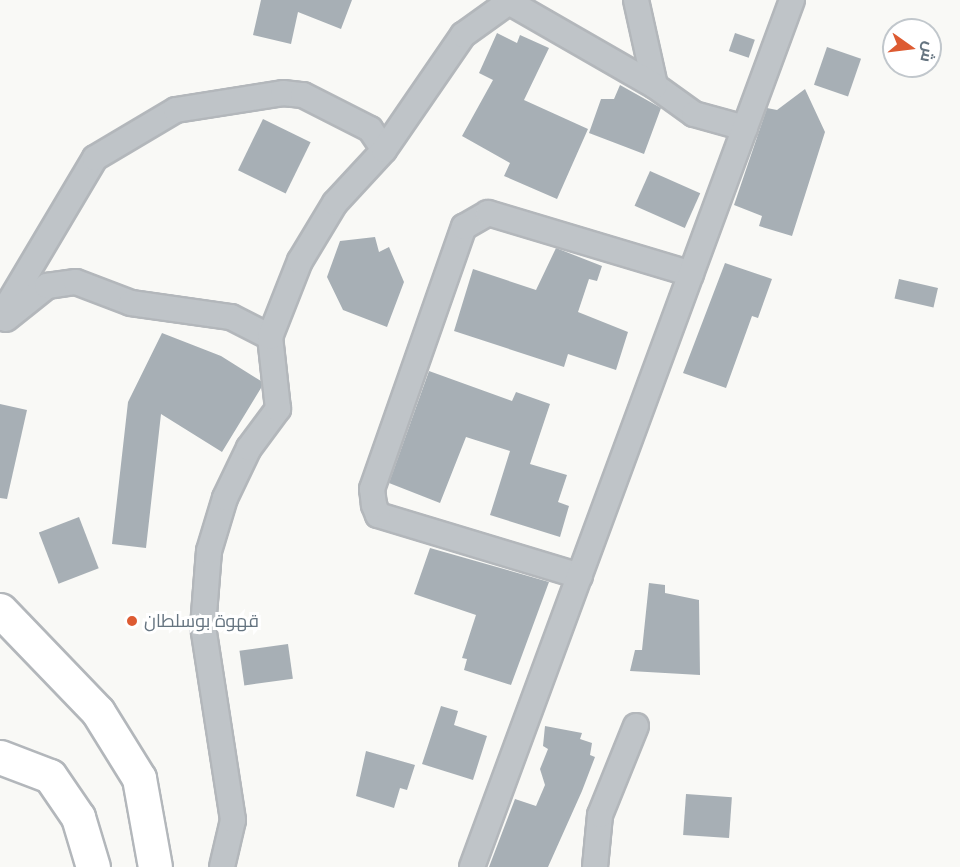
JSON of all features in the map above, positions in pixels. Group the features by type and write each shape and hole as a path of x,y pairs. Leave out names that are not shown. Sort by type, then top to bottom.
{"highway":[{"path":"0,610 98,712 139,778 156,867"},
{"path":"0,757 50,776 78,817 93,867"}],"street":[{"path":"636,0 655,86"},
{"path":"472,867 792,0"},
{"path":"222,867 233,820 203,627 209,551 225,498 249,448 278,409 270,337 306,252 335,203 384,150 463,35 509,1 655,86 694,114 745,128"},
{"path":"0,318 95,158 176,110 283,93 303,95 370,129 384,150"},
{"path":"580,576 378,515 374,505 372,489 464,227 488,213 691,274"},
{"path":"0,325 47,285 76,282 131,303 231,317 270,337"},
{"path":"595,867 600,815 636,726"}],"building":[{"path":"261,0 352,0 341,29 298,12 291,44 253,35"},
{"path":"497,33 517,43 520,35 549,48 524,100 588,129 557,199 504,176 510,163 462,136 493,80 479,73"},
{"path":"735,33 755,40 749,58 729,51"},
{"path":"827,47 861,59 848,97 814,85"},
{"path":"620,85 661,108 644,154 589,133 601,99 614,99"},
{"path":"805,89 825,132 792,236 759,226 762,216 734,205 767,108 777,110"},
{"path":"263,119 311,142 286,193 238,170"},
{"path":"650,171 700,193 685,228 635,206"},
{"path":"375,237 379,252 389,247 404,282 387,327 343,310 327,277 340,241"},
{"path":"556,248 602,266 597,281 589,279 578,312 628,332 616,370 568,354 564,367 454,331 473,269 536,290"},
{"path":"725,263 772,279 758,318 752,316 726,388 683,373"},
{"path":"899,279 938,288 933,307 895,298"},
{"path":"162,333 221,356 261,381 261,388 222,452 161,414 146,548 112,544 128,402"},
{"path":"429,371 512,401 516,392 550,404 530,464 567,475 558,502 569,506 560,537 490,515 510,451 466,437 440,503 389,483"},
{"path":"0,404 27,410 7,499 0,498"},
{"path":"79,517 99,568 59,584 39,532"},
{"path":"430,548 549,582 511,685 464,670 467,659 462,658 476,615 414,594"},
{"path":"649,583 665,585 665,593 699,600 700,675 630,671 635,650 642,650"},
{"path":"288,644 293,679 244,685 239,651"},
{"path":"441,706 458,711 454,725 487,736 473,780 422,764"},
{"path":"545,726 582,733 580,739 592,743 590,755 595,757 582,791 548,867 489,867 515,799 536,806 545,785 540,769 548,749 543,746"},
{"path":"366,751 415,765 407,790 400,788 394,808 356,796"},
{"path":"686,794 732,797 729,838 683,835"}],"place":[{"name":"قهوة بوسلطان","path":"132,621"}]}
